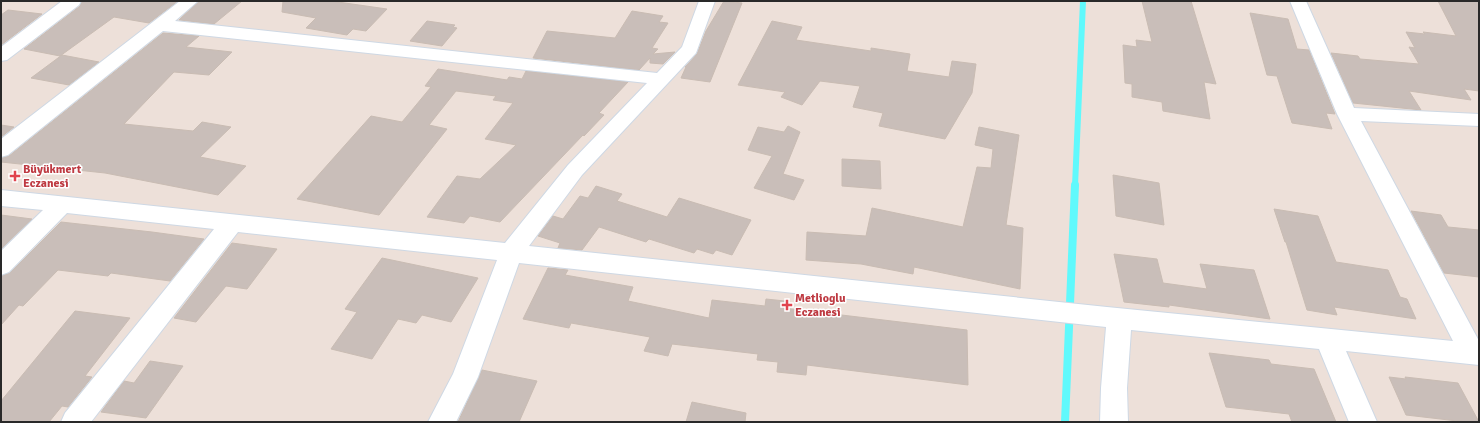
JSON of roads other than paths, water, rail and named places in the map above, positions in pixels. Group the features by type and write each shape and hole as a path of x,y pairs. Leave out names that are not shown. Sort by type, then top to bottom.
{"street":[{"path":"1,56 73,1"},
{"path":"1,150 190,1"},
{"path":"442,422 465,377 511,253 575,170 690,49 707,1"},
{"path":"1298,1 1348,114 1476,354"},
{"path":"160,25 661,79"},
{"path":"1348,114 1479,120"},
{"path":"1,198 1026,308 1476,354"},
{"path":"1,266 63,204"},
{"path":"76,422 232,223"},
{"path":"1113,317 1114,422"},
{"path":"1328,339 1363,422"}],"waterway":[{"path":"1075,186 1083,1"},
{"path":"1065,422 1075,185"}],"place":[{"name":"Büyükmert Eczanesi","path":"15,176"},
{"name":"Metlioglu Eczanesi","path":"787,305"}]}
